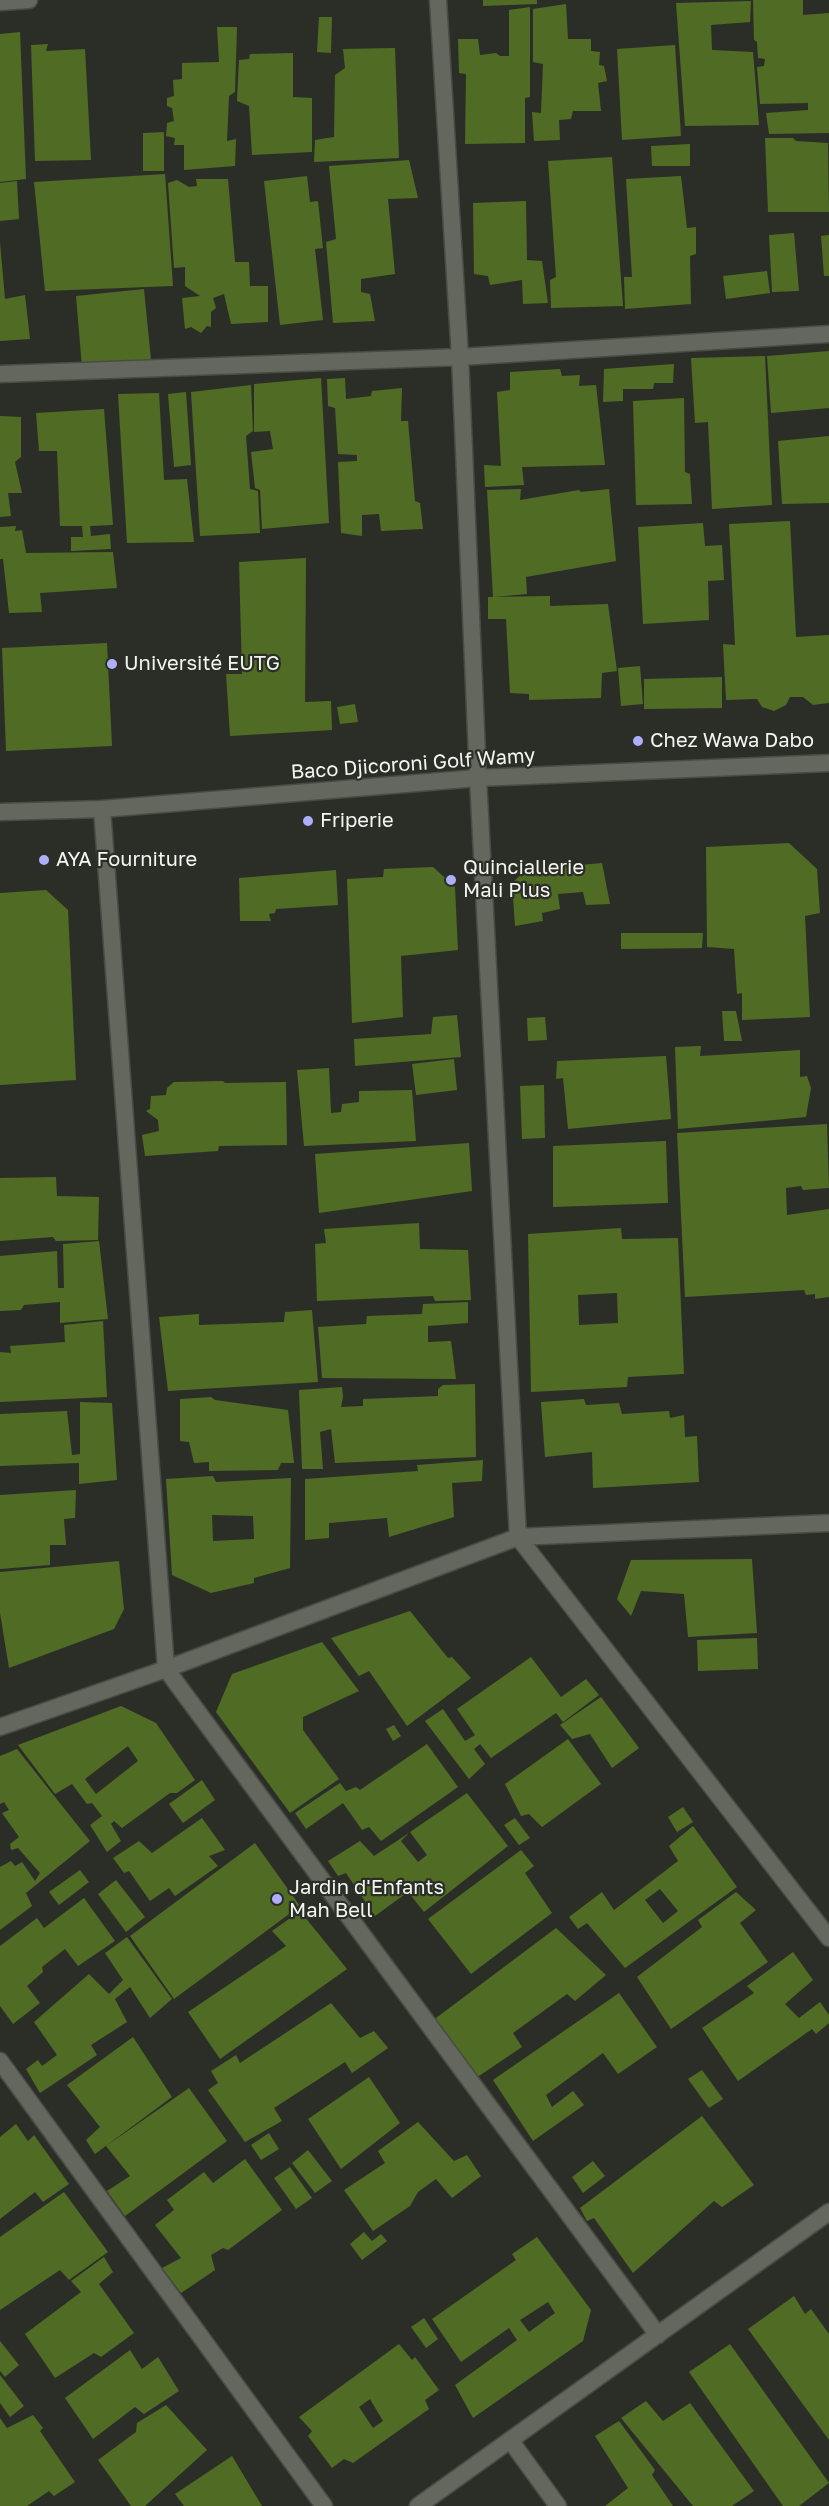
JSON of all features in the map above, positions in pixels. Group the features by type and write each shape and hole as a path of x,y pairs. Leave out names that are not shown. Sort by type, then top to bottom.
{"street":[{"path":"0,2 29,0"},
{"path":"438,0 460,357 478,778 518,1537 829,1938"},
{"path":"0,375 460,357 829,334"},
{"name":"Baco Djicoroni Golf Wamy","path":"0,812 102,809 478,778 829,763"},
{"path":"102,809 166,1669 658,2335"},
{"path":"0,1727 166,1669 518,1537 829,1523"},
{"path":"0,2061 324,2506"},
{"path":"418,2506 829,2212"},
{"path":"510,2440 558,2506"}],"building":[{"path":"483,0 537,0 537,4 483,6"},
{"path":"753,0 803,0 803,15 829,13 829,133 769,134 766,113 808,110 808,103 760,104 757,67 764,66 765,59 758,58 757,42 754,40"},
{"path":"751,1 750,22 711,25 712,50 753,52 759,125 685,126 676,3"},
{"path":"566,4 568,39 591,39 591,51 600,52 599,65 604,66 607,81 598,83 601,111 573,111 571,119 559,120 560,140 534,141 532,112 541,113 543,64 533,62 533,9"},
{"path":"530,7 530,97 525,98 525,143 465,144 466,74 459,73 458,39 478,39 480,55 496,53 500,56 509,56 509,10"},
{"path":"319,17 332,17 331,53 317,52"},
{"path":"217,27 237,27 235,92 229,96 227,141 236,139 235,166 184,170 184,145 174,145 175,138 166,136 167,123 174,121 172,108 167,106 167,98 174,96 173,80 182,79 182,63 219,62"},
{"path":"20,32 26,179 0,182 0,34"},
{"path":"48,44 46,51 85,49 91,160 35,161 31,45"},
{"path":"675,45 681,136 622,140 617,49"},
{"path":"395,48 399,158 314,162 315,140 334,137 335,75 345,68 343,49"},
{"path":"293,53 293,97 312,98 312,152 252,155 249,106 237,101 239,60 249,59 250,54"},
{"path":"164,132 164,171 143,171 143,133"},
{"path":"765,138 793,138 796,141 828,143 829,212 768,212"},
{"path":"690,144 690,166 652,166 651,146"},
{"path":"612,157 623,306 551,308 550,280 556,277 548,161"},
{"path":"409,160 418,198 388,199 395,274 361,279 361,292 370,294 375,321 333,323 326,242 336,239 329,166"},
{"path":"165,174 173,286 45,291 34,182"},
{"path":"307,176 310,202 318,201 323,248 315,249 323,320 280,325 264,181"},
{"path":"681,176 687,228 696,227 696,254 690,256 691,304 625,309 624,277 632,277 626,179"},
{"path":"196,179 228,179 235,262 249,262 250,286 268,286 268,322 231,324 224,294 213,298 216,308 211,312 211,327 207,326 201,333 191,327 185,329 182,298 200,296 185,286 185,267 174,268 168,183 177,180 189,187 197,186"},
{"path":"17,181 19,219 0,221 0,183"},
{"path":"526,201 527,260 542,261 548,303 523,304 522,280 490,285 488,276 474,274 473,203"},
{"path":"794,233 799,291 772,292 769,235"},
{"path":"829,235 829,276 824,276 821,236"},
{"path":"0,242 5,299 25,295 30,339 0,341"},
{"path":"767,271 770,293 726,299 723,276"},
{"path":"144,289 151,360 82,367 76,296"},
{"path":"829,351 829,408 771,413 767,356"},
{"path":"765,356 772,505 712,509 708,422 695,423 691,358"},
{"path":"674,364 673,383 654,383 653,389 623,389 623,401 603,402 604,369"},
{"path":"560,369 562,376 580,375 579,386 596,385 605,465 522,467 524,485 485,487 484,465 501,466 497,392 510,390 510,372"},
{"path":"321,378 329,523 262,529 260,490 255,488 251,452 273,449 270,431 254,432 254,384"},
{"path":"345,378 346,399 371,396 372,391 402,388 401,421 408,421 415,501 420,503 423,529 381,531 379,514 362,515 362,536 341,533 338,462 357,461 357,455 338,454 335,408 328,406 327,379"},
{"path":"251,385 253,431 246,436 250,489 258,491 260,533 200,536 191,392"},
{"path":"186,392 191,465 174,467 168,394"},
{"path":"159,393 164,480 187,479 194,542 127,543 118,394"},
{"path":"684,398 685,472 690,474 692,504 636,505 633,401"},
{"path":"104,409 113,525 90,526 91,536 110,534 111,549 71,551 71,537 83,537 82,526 60,526 57,451 39,451 36,413"},
{"path":"0,416 21,417 21,457 15,462 22,493 8,493 11,516 0,517"},
{"path":"829,436 829,503 782,504 778,441"},
{"path":"521,489 520,500 579,490 581,492 609,489 616,561 526,577 527,594 493,597 487,490"},
{"path":"790,521 796,637 829,635 829,703 813,705 803,697 790,697 786,705 774,711 762,707 757,699 726,700 723,644 735,645 729,524"},
{"path":"703,523 705,546 722,545 724,580 708,581 709,620 643,624 638,527"},
{"path":"16,526 15,531 22,530 26,553 113,552 117,588 40,593 42,612 9,613 3,559 0,559 0,527"},
{"path":"306,558 305,702 331,701 332,730 230,736 226,674 242,674 239,562"},
{"path":"550,596 550,606 608,604 617,671 602,673 601,698 529,700 529,694 510,693 506,619 488,619 488,597"},
{"path":"107,643 112,746 6,751 2,648"},
{"path":"640,666 643,704 621,706 618,668"},
{"path":"722,677 722,708 644,709 644,679"},
{"path":"355,704 358,722 340,724 337,707"},
{"path":"789,843 817,869 820,913 805,916 810,1017 742,1020 742,993 737,994 734,949 707,947 706,847"},
{"path":"602,863 610,904 586,905 583,892 558,894 560,909 542,913 543,921 515,926 512,883 526,870"},
{"path":"433,867 455,887 458,950 401,956 403,1017 352,1023 347,879 383,877 384,869"},
{"path":"336,870 338,905 276,909 275,913 269,914 271,921 240,921 239,878"},
{"path":"46,890 68,910 76,1080 0,1085 0,893"},
{"path":"621,933 703,933 702,948 621,949"},
{"path":"722,1011 736,1011 742,1041 724,1041"},
{"path":"457,1015 461,1057 355,1066 354,1039 431,1034 433,1017"},
{"path":"545,1017 547,1040 528,1041 527,1018"},
{"path":"701,1046 700,1056 800,1050 800,1077 807,1076 811,1088 806,1117 678,1129 675,1047"},
{"path":"666,1056 671,1119 568,1129 563,1078 556,1079 557,1061"},
{"path":"454,1059 457,1090 416,1095 412,1064"},
{"path":"329,1068 331,1113 341,1112 342,1104 359,1102 359,1091 412,1090 416,1141 304,1146 297,1070"},
{"path":"223,1081 225,1083 286,1082 287,1145 219,1146 218,1151 145,1156 142,1135 159,1131 158,1120 146,1111 150,1109 151,1096 166,1095 167,1088 174,1082"},
{"path":"544,1085 545,1138 522,1139 520,1086"},
{"path":"827,1124 829,1188 803,1190 801,1186 786,1188 787,1215 829,1209 829,1297 815,1299 815,1294 806,1295 804,1290 685,1297 677,1133"},
{"path":"666,1141 668,1203 553,1207 553,1146"},
{"path":"469,1143 472,1191 319,1213 315,1154"},
{"path":"56,1177 57,1196 99,1197 98,1240 56,1241 53,1237 0,1241 0,1178"},
{"path":"419,1223 420,1249 468,1250 471,1300 435,1301 433,1296 317,1301 315,1244 326,1243 324,1229"},
{"path":"621,1228 622,1239 678,1238 684,1374 628,1377 627,1387 531,1392 528,1234","holes":["617,1293 618,1323 579,1325 578,1295"]},
{"path":"99,1241 108,1319 60,1323 60,1302 24,1305 21,1310 0,1311 0,1256 57,1251 58,1288 64,1288 63,1244"},
{"path":"468,1302 468,1323 428,1326 428,1342 451,1341 456,1379 322,1378 318,1327 366,1324 367,1316 422,1314 423,1304"},
{"path":"312,1310 318,1382 168,1391 159,1317 199,1314 199,1325 284,1322 285,1312"},
{"path":"103,1321 107,1397 0,1402 0,1352 11,1353 10,1346 65,1342 64,1325"},
{"path":"475,1384 476,1457 335,1463 331,1429 320,1432 323,1469 302,1469 299,1390 342,1387 341,1407 363,1406 363,1399 438,1396 438,1389 443,1385"},
{"path":"211,1397 215,1400 288,1410 294,1463 281,1463 278,1470 209,1471 209,1462 194,1463 189,1442 180,1441 180,1399"},
{"path":"584,1399 586,1405 619,1403 622,1414 669,1411 670,1418 684,1415 685,1437 697,1436 699,1482 593,1488 592,1452 545,1457 541,1402"},
{"path":"80,1402 112,1403 117,1480 79,1484 79,1463 0,1466 0,1414 67,1411 72,1455 80,1454"},
{"path":"483,1460 482,1481 452,1483 454,1517 389,1537 387,1518 329,1523 329,1538 305,1540 305,1479 418,1471 417,1465"},
{"path":"213,1476 216,1482 291,1478 290,1568 254,1578 254,1583 211,1593 172,1575 166,1479","holes":["212,1515 253,1516 254,1539 213,1541"]},
{"path":"76,1490 75,1518 64,1519 66,1545 50,1545 50,1565 0,1569 0,1495"},
{"path":"752,1559 757,1633 688,1637 684,1594 641,1591 631,1616 617,1599 631,1560"},
{"path":"119,1561 124,1609 114,1629 9,1668 0,1613 0,1572"},
{"path":"410,1611 448,1658 452,1657 471,1678 407,1726 369,1671 359,1676 331,1638"},
{"path":"757,1638 758,1669 698,1671 697,1640"},
{"path":"322,1642 359,1691 303,1717 303,1730 339,1779 290,1813 216,1712 232,1674"},
{"path":"531,1657 561,1697 586,1679 599,1695 563,1722 556,1713 491,1758 480,1744 474,1749 485,1764 469,1779 425,1721 443,1709 465,1741 475,1735 457,1709"},
{"path":"601,1697 639,1748 612,1768 590,1734 572,1739 560,1725"},
{"path":"121,1706 156,1723 195,1780 177,1793 170,1793 122,1828 114,1821 111,1824 121,1841 107,1852 90,1825 102,1816 92,1803 87,1804 72,1784 55,1794 18,1745","holes":["128,1746 138,1761 96,1794 85,1779"]},
{"path":"394,1725 401,1736 393,1741 386,1729"},
{"path":"568,1739 601,1784 542,1827 529,1814 521,1816 505,1784"},
{"path":"427,1744 458,1787 381,1841 369,1827 362,1830 343,1803 306,1829 295,1813 340,1783 346,1791 356,1787 360,1790"},
{"path":"17,1749 90,1841 26,1893 32,1906 0,1930 0,1867 11,1861 15,1866 22,1862 35,1881 40,1873 18,1848 11,1850 10,1844 19,1837 2,1813 9,1810 4,1802 0,1804 0,1756"},
{"path":"202,1780 215,1800 183,1823 169,1804"},
{"path":"467,1793 508,1846 424,1912 408,1892 375,1916 346,1873 338,1876 328,1861 360,1841 374,1856 409,1833 401,1841 418,1862 427,1855 410,1832"},
{"path":"683,1807 693,1822 677,1832 668,1817"},
{"path":"202,1818 225,1850 209,1856 218,1866 175,1896 169,1888 150,1901 129,1871 124,1873 113,1858 139,1841 152,1853"},
{"path":"515,1818 530,1838 519,1845 504,1825"},
{"path":"693,1826 737,1887 625,1968 587,1923 578,1929 569,1917 602,1892 614,1910 678,1861 669,1846","holes":["660,1889 678,1911 663,1923 645,1900"]},
{"path":"255,1843 300,1906 174,1999 130,1936"},
{"path":"521,1850 534,1866 525,1873 552,1913 471,1974 428,1919"},
{"path":"80,1870 89,1882 59,1905 49,1892"},
{"path":"116,1880 145,1917 126,1932 98,1894"},
{"path":"736,1892 756,1910 740,1923 768,1962 671,2029 637,1977 702,1927 698,1920"},
{"path":"84,1898 115,1941 78,1966 65,1949 42,1967 43,1972 27,1986 40,2003 13,2024 0,2006 0,1946 37,1918 44,1928"},
{"path":"300,1911 347,1969 220,2059 188,2012 286,1946 272,1931"},
{"path":"556,1928 606,1975 575,2001 567,1994 513,2033 522,2047 473,2080 432,2021"},
{"path":"127,1937 172,1999 150,2018 130,1987 115,1999 127,2022 91,2045 97,2055 40,2093 26,2069 38,2060 42,2066 57,2055 34,2022 89,1974 109,1994 123,1980 105,1953"},
{"path":"793,1952 813,1980 785,2004 799,2018 820,2002 829,2015 829,2023 816,2034 812,2029 738,2081 702,2028 754,1993 747,1986"},
{"path":"619,1993 657,2047 618,2074 603,2053 546,2095 552,2107 573,2091 584,2105 533,2141 493,2080"},
{"path":"331,2003 360,2038 374,2031 388,2048 352,2073 345,2062 274,2108 282,2121 245,2142 208,2090 218,2083 211,2071 236,2055 240,2063"},
{"path":"133,2037 172,2097 95,2154 86,2140 100,2127 67,2085"},
{"path":"702,2070 723,2099 709,2108 688,2079"},
{"path":"369,2077 400,2123 341,2169 308,2119"},
{"path":"189,2088 227,2141 125,2216 107,2191 130,2176 106,2146"},
{"path":"702,2116 754,2185 722,2207 714,2201 633,2273 594,2218 587,2221 580,2208"},
{"path":"418,2122 454,2161 467,2155 481,2176 452,2198 436,2179 418,2192 410,2206 373,2231 344,2190 385,2163 378,2151"},
{"path":"16,2124 28,2141 34,2135 69,2184 43,2202 35,2192 0,2219 0,2137"},
{"path":"269,2133 279,2149 261,2160 251,2145"},
{"path":"308,2150 332,2181 315,2193 292,2163"},
{"path":"245,2159 282,2210 228,2250 223,2248 211,2255 215,2270 181,2293 162,2268 181,2258 155,2225 174,2210 167,2200 204,2172 213,2183"},
{"path":"593,2161 605,2176 583,2193 572,2177"},
{"path":"290,2167 312,2198 296,2209 274,2178"},
{"path":"64,2192 108,2252 69,2280 60,2270 0,2310 0,2237"},
{"path":"364,2232 372,2241 381,2234 387,2241 362,2260 350,2244"},
{"path":"537,2237 591,2310 583,2341 473,2418 455,2385 517,2340 509,2328 461,2362 432,2319 516,2260 512,2254","holes":["548,2302 555,2313 529,2332 520,2320"]},
{"path":"104,2257 113,2272 99,2284 134,2333 101,2357 94,2353 55,2378 25,2334 81,2292 71,2281"},
{"path":"794,2296 805,2314 811,2309 829,2334 829,2440 748,2329"},
{"path":"424,2318 438,2339 426,2348 411,2327"},
{"path":"0,2341 19,2365 5,2377 0,2371"},
{"path":"399,2344 412,2360 415,2357 439,2390 425,2400 429,2409 353,2463 344,2459 332,2468 308,2436 312,2431 299,2417","holes":["370,2399 383,2421 373,2428 359,2407"]},
{"path":"730,2344 829,2483 799,2506 783,2506 689,2372"},
{"path":"130,2350 142,2369 158,2357 179,2391 144,2414 135,2407 93,2439 65,2398"},
{"path":"0,2375 24,2406 10,2417 0,2403"},
{"path":"646,2401 663,2421 690,2403 754,2491 732,2506 693,2506 621,2418"},
{"path":"166,2405 207,2450 145,2506 131,2506 98,2460 136,2432 137,2423"},
{"path":"33,2415 43,2428 40,2431 75,2482 54,2496 49,2491 27,2506 0,2506 0,2418 7,2428"},
{"path":"619,2421 655,2470 652,2475 673,2506 605,2506 628,2488 595,2436"},
{"path":"232,2456 262,2506 184,2506 175,2494"}],"place":[{"name":"Université EUTG","path":"112,664"},
{"name":"Chez Wawa Dabo","path":"638,741"},
{"name":"Friperie","path":"308,821"},
{"name":"AYA Fourniture","path":"44,860"},
{"name":"Quinciallerie Mali Plus","path":"451,880"},
{"name":"Jardin d'Enfants Mah Bell","path":"277,1899"}]}
